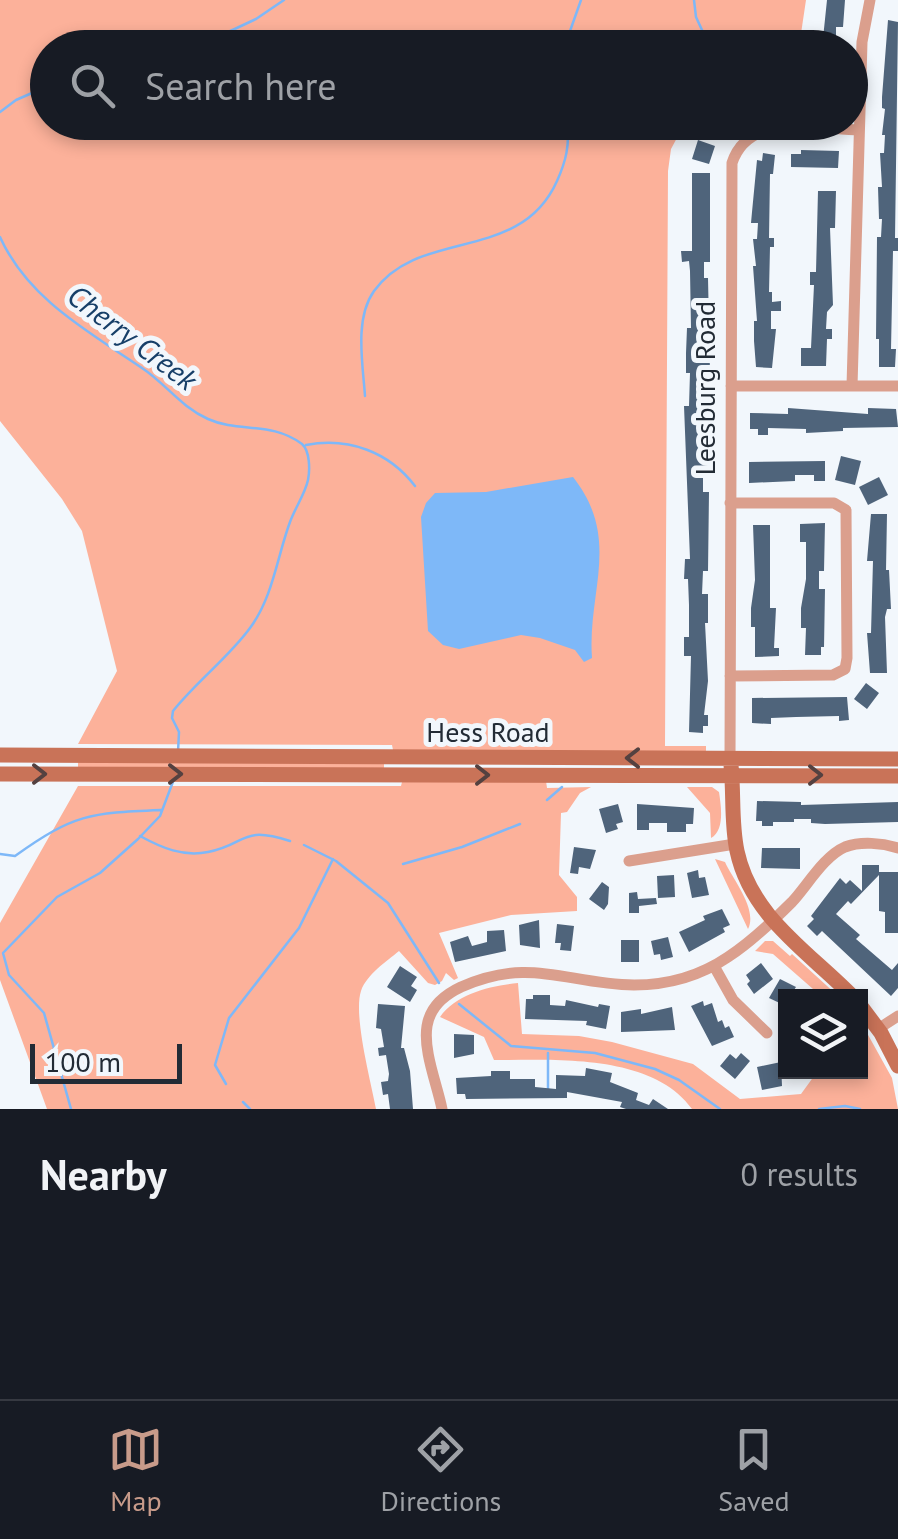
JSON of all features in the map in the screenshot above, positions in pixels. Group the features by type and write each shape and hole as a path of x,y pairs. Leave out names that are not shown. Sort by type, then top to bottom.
{"main road":[{"name":"Hess Road","path":"0,755 383,756 898,776"},
{"name":"Hess Road","path":"0,774 384,775 898,759"},
{"path":"731,767 736,844 747,882 772,920 845,989"},
{"path":"868,1016 898,1066"}],"street":[{"path":"863,30 870,0"},
{"name":"Leesburg Road","path":"731,767 730,178 736,152 746,140"},
{"path":"852,386 860,140"},
{"path":"730,386 898,386"},
{"path":"730,503 834,503 846,510 847,658 844,669 833,675 730,676"},
{"path":"629,860 736,844"},
{"path":"442,1109 426,1030 433,1010 452,992 490,977 522,972 553,972 619,984 680,979 714,966 740,949 843,848 872,844 898,848"},
{"path":"714,966 733,1000 767,1033"},
{"path":"878,1029 898,1016"}],"shaded area":[{"path":"0,0 806,0 802,30 30,30 30,140 676,140 668,171 665,746 706,746 706,752 78,744 117,671 82,531 62,499 0,421"},
{"path":"78,761 384,762 384,768 78,768"},
{"path":"546,781 547,788 591,787 580,793 567,812 561,813 559,875 577,897 577,911 511,915 439,933 458,978 454,980 446,973 435,985 428,983 399,951 372,974 361,991 359,1016 376,1109 47,1109 0,980 0,923 78,786 401,786 402,782"},
{"path":"687,787 712,787 719,792 720,824 711,838 710,813"},
{"path":"715,859 725,862 743,895 750,913 748,929"},
{"path":"765,941 773,941 830,989 813,989 773,954 755,951"},
{"path":"518,983 522,1034 579,1036 693,1064 740,1099 801,1094 812,1079 868,1079 868,1035 892,1078 898,1109 692,1109 674,1091 628,1069 572,1061 494,1060 484,1037 440,1017 465,996"}],"water":[{"path":"573,477 588,500 599,544 592,658 584,662 575,650 521,635 459,649 443,645 428,631 421,517 426,503 435,493 486,492"}],"building":[{"path":"827,0 845,0 843,27 824,30"},
{"path":"888,20 898,22 898,251 893,251 891,349 896,349 895,367 879,367 877,237 881,237 882,219 878,187 882,187 882,97"},
{"path":"698,140 715,146 709,164 692,159"},
{"path":"801,150 839,151 838,168 791,167 791,154 801,154"},
{"path":"763,153 775,155 770,174 769,238 774,238 774,247 770,247 769,292 772,302 781,301 781,311 771,311 771,329 776,329 772,368 756,367 754,341 757,321 753,239 757,239 758,223 751,223 757,160 762,161"},
{"path":"692,173 710,173 710,262 704,262 704,278 708,278 710,373 709,399 703,399 709,439 709,476 703,477 703,492 709,492 708,571 703,571 702,594 708,594 704,715 708,715 708,726 703,726 703,733 689,732 691,656 684,656 684,637 689,637 685,559 690,559 684,406 689,406 686,353 687,328 691,328 689,261 682,262 681,251 692,251"},
{"path":"818,191 836,191 835,228 830,228 833,305 827,312 826,329 832,329 832,339 827,339 826,366 801,366 801,348 811,348 814,285 810,285 810,272 816,272"},
{"path":"788,408 868,414 868,408 896,409 898,427 806,433 806,429 768,428 768,435 758,435 758,429 750,429 750,413 788,414"},
{"path":"841,456 861,461 855,485 835,480"},
{"path":"825,461 825,481 814,481 814,475 795,475 795,481 749,483 749,462"},
{"path":"879,477 888,495 868,505 859,487"},
{"path":"871,514 887,514 886,570 891,609 887,609 885,617 887,673 870,673 867,633 871,633 873,561 867,561"},
{"path":"825,523 824,571 819,571 819,589 825,589 824,647 821,655 805,655 806,628 801,628 801,608 806,542 800,542 800,524"},
{"path":"753,525 770,525 770,608 776,608 774,648 779,648 779,656 755,657 755,627 751,627 755,580"},
{"path":"866,683 879,693 867,709 854,699"},
{"path":"847,697 849,720 839,721 839,716 796,717 771,718 771,724 752,723 752,698"},
{"path":"757,801 801,805 898,802 898,822 825,824 794,819 762,826 762,821 756,821"},
{"path":"618,804 623,822 616,824 618,829 606,833 599,809"},
{"path":"637,804 694,808 693,824 686,824 686,832 667,832 667,823 649,823 649,830 637,830"},
{"path":"574,847 596,850 590,869 579,867 578,874 570,873"},
{"path":"762,848 800,848 800,869 761,868"},
{"path":"862,865 879,865 879,872 898,872 898,933 885,933 885,912 879,911 879,875 851,904 848,901 836,914 860,935 856,939 892,970 898,963 898,988 891,996 822,931 817,936 807,926 840,878 846,884 850,880 862,891"},
{"path":"698,870 699,878 705,877 709,895 692,898 687,873"},
{"path":"674,875 675,897 658,898 657,876"},
{"path":"602,882 609,887 604,910 589,899"},
{"path":"637,892 638,899 656,898 657,904 639,906 639,913 629,913 629,893"},
{"path":"722,909 730,925 723,928 725,932 689,952 679,932"},
{"path":"539,920 540,948 520,945 519,925"},
{"path":"557,924 574,926 571,951 560,950 561,943 555,943"},
{"path":"504,930 506,951 455,962 450,942 468,936 472,946 487,942 487,931"},
{"path":"668,937 673,957 661,960 660,954 654,955 651,941"},
{"path":"621,940 639,940 639,962 621,962"},
{"path":"761,963 773,979 754,994 746,975"},
{"path":"400,966 417,977 411,986 417,990 410,1002 387,987"},
{"path":"780,979 796,987 778,989 778,1002 769,998"},
{"path":"533,995 550,995 550,1005 565,1006 566,1000 610,1006 606,1029 586,1025 587,1021 525,1019 526,999 533,999"},
{"path":"703,1001 704,1006 712,1003 718,1022 722,1020 725,1028 729,1026 734,1037 712,1046 691,1006"},
{"path":"378,1004 405,1006 401,1048 410,1071 413,1109 390,1109 388,1094 383,1095 381,1082 388,1081 389,1074 386,1055 379,1056 378,1048 384,1047 381,1029 376,1028"},
{"path":"672,1007 675,1030 621,1032 621,1012 641,1009 641,1014"},
{"path":"454,1034 474,1035 474,1054 454,1058"},
{"path":"741,1053 750,1061 735,1079 720,1066 730,1054 736,1059"},
{"path":"778,1063 782,1086 762,1090 757,1067"},
{"path":"586,1068 612,1073 610,1082 638,1093 636,1100 649,1105 653,1099 668,1109 626,1109 620,1107 622,1102 567,1092 567,1098 466,1099 465,1094 457,1094 456,1078 510,1071 510,1079 535,1079 535,1087 556,1089 556,1075 585,1076"}],"waterway":[{"name":"Cherry Creek","path":"233,30 284,0"},
{"path":"570,30 581,0"},
{"path":"694,0 702,30"},
{"name":"Cherry Creek","path":"0,112 30,94"},
{"path":"365,396 362,328 374,291 394,271 417,258 519,224 540,207 557,181 568,140"},
{"name":"Cherry Creek","path":"0,237 12,259 43,296 151,374 190,408 231,426 279,432 307,451 307,485 258,616 173,711 179,732 178,752"},
{"path":"306,445 338,443 367,450 393,464 415,486"},
{"name":"Cherry Creek","path":"71,1109 44,1013 9,975 3,953 57,897 100,873 138,839 160,816 174,779"},
{"path":"547,800 562,787"},
{"path":"0,854 15,856 83,818 161,810"},
{"path":"403,864 462,847 520,824"},
{"path":"140,836 165,848 190,853 221,849 253,835 290,841"},
{"path":"304,845 336,861 388,903 439,983"},
{"path":"226,1084 215,1065 229,1018 299,928 333,859"},
{"path":"459,1004 511,1046 595,1053 655,1069 679,1080 720,1109"},
{"path":"548,1053 548,1090"},
{"path":"243,1102 250,1109"},
{"path":"819,1109 860,1109"}]}
